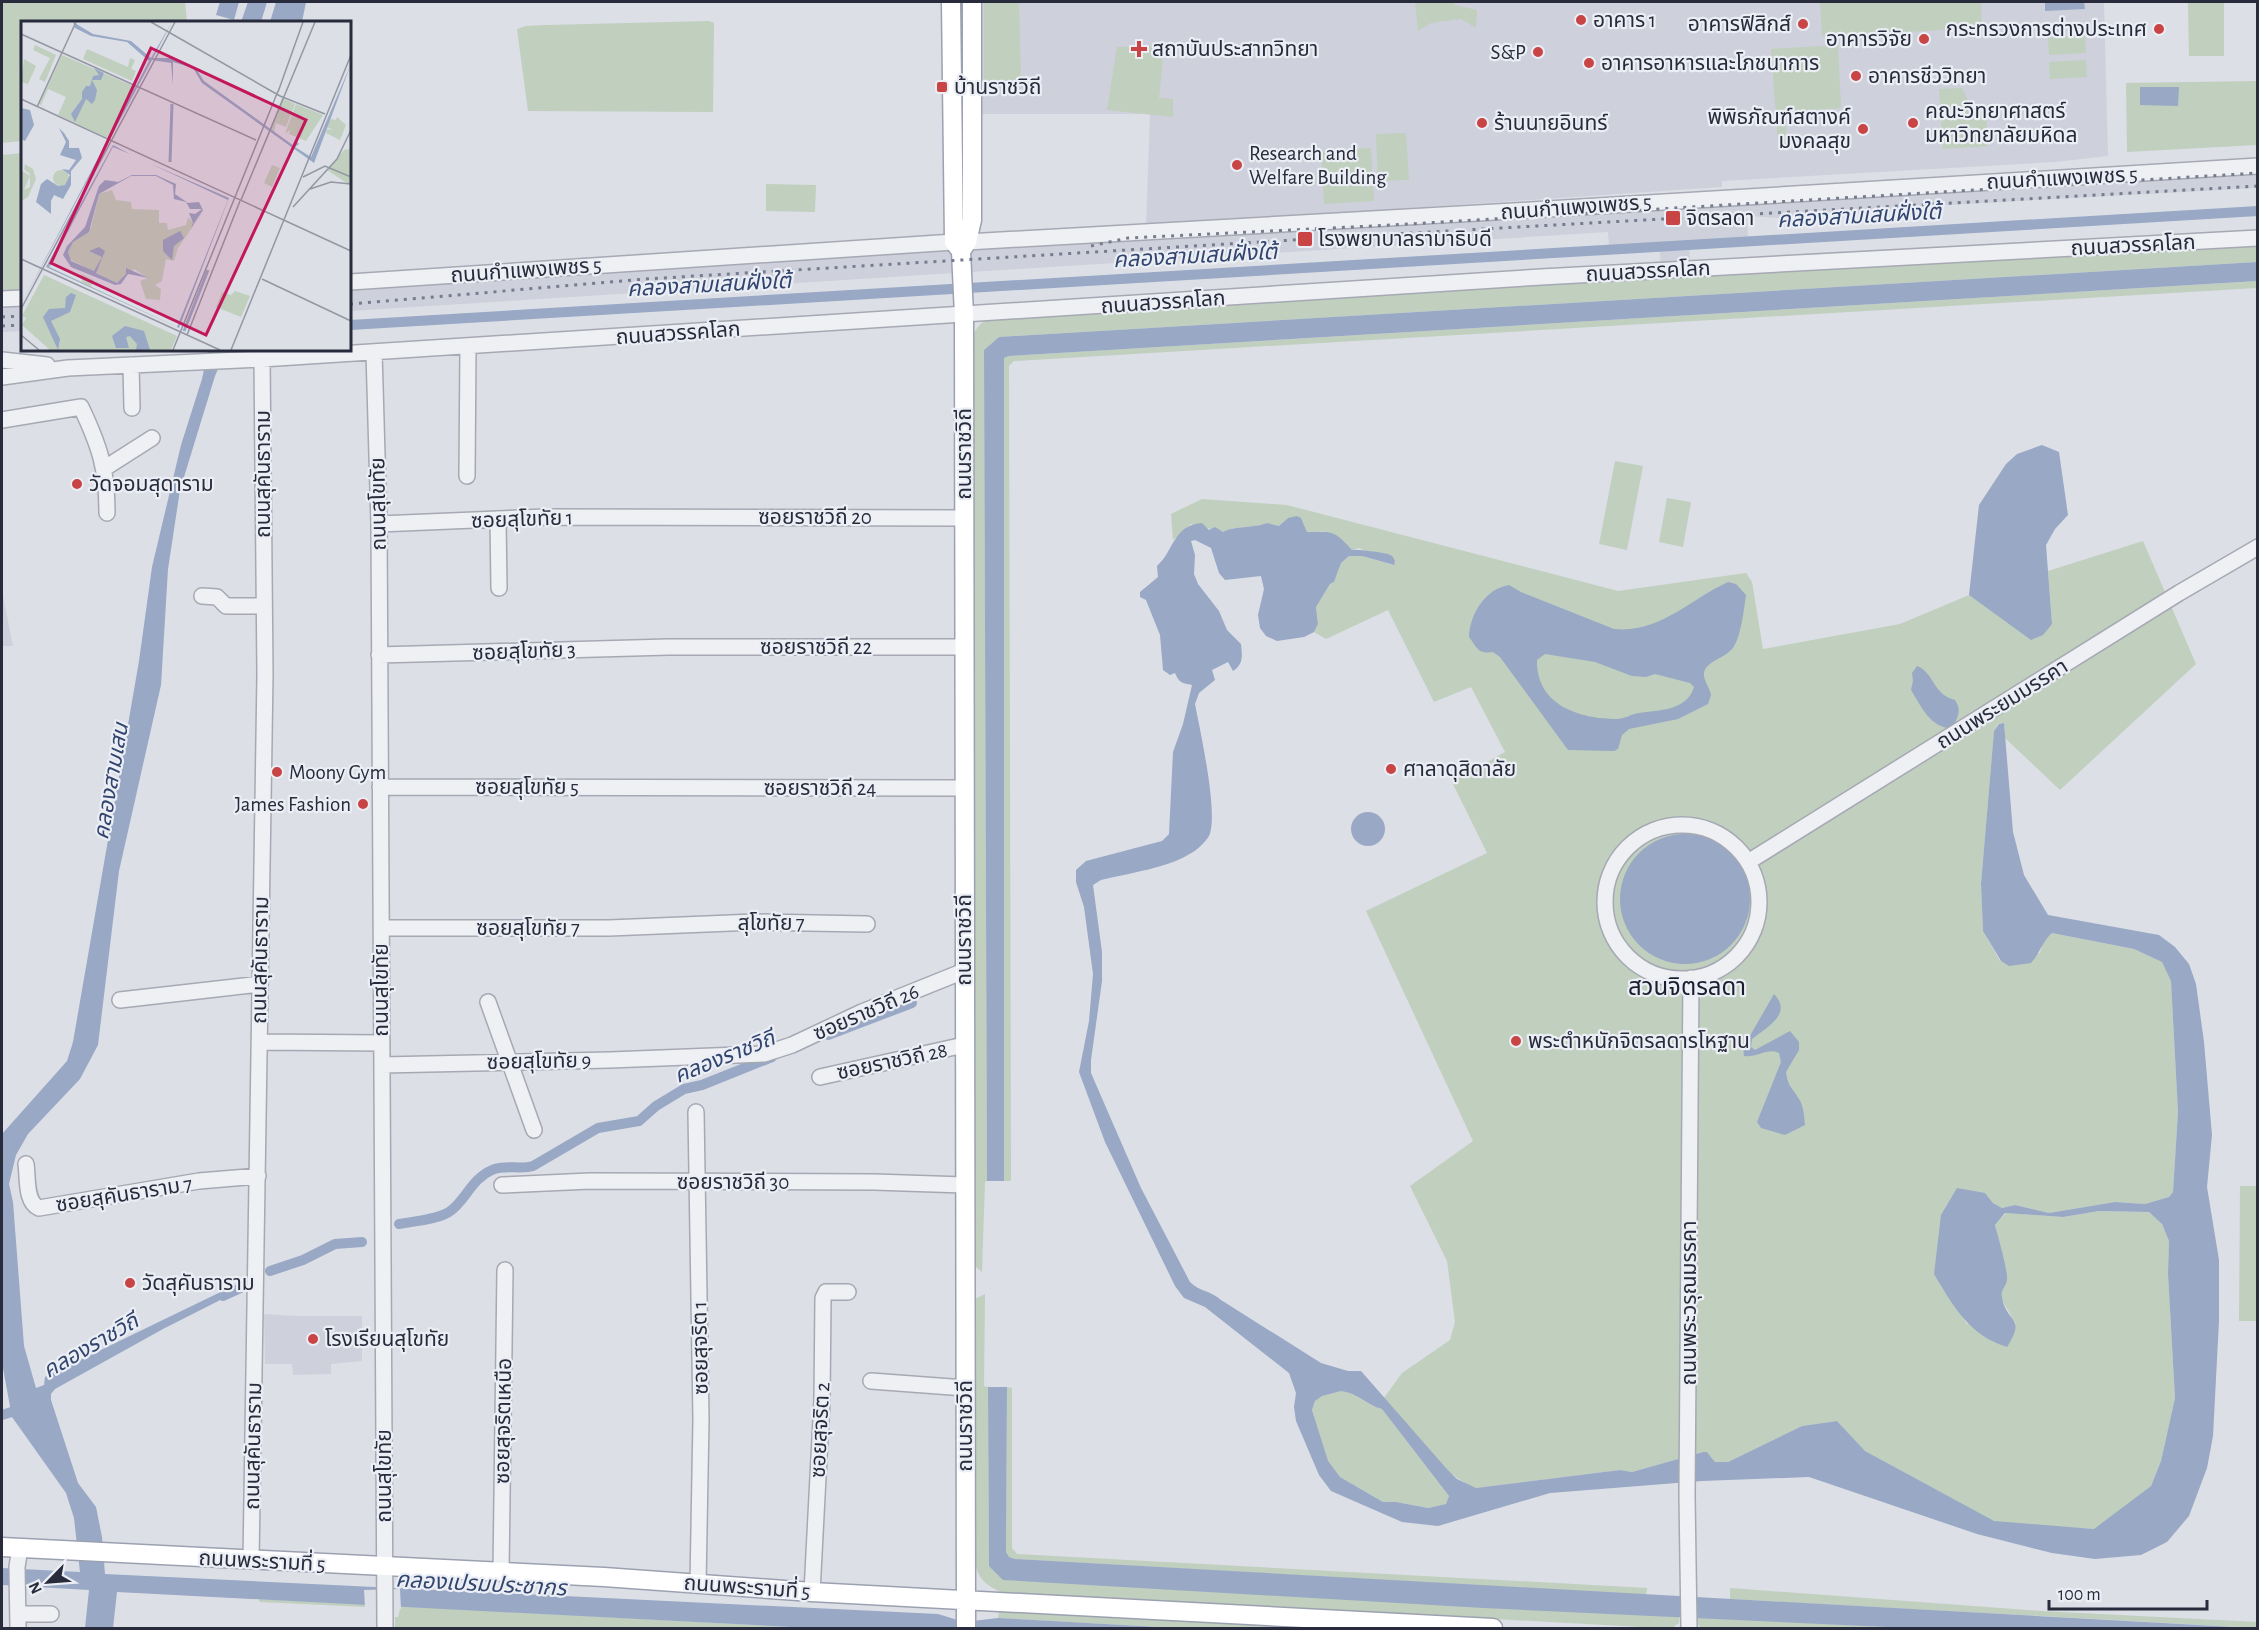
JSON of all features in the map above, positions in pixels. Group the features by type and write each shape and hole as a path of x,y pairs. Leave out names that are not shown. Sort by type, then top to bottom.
{"main road":[{"name":"ถนนราชวิถี","path":"951,2 963,242 964,310 965,1624"},
{"path":"961,2 963,242"},
{"name":"ถนนราชวิถี","path":"963,242 972,220 972,2"},
{"name":"ถนนพระรามที่ 5","path":"2,1547 501,1572 812,1592 1493,1629"}],"street":[{"name":"ถนนกำแพงเพชร 5","path":"351,282 963,242 2258,166"},
{"name":"ถนนสวรรคโลก","path":"2,376 68,368 468,346 964,310 2258,238"},
{"path":"2,298 21,298"},
{"path":"467,476 468,346"},
{"name":"ถนนสุโขทัย","path":"374,352 379,524 385,1623"},
{"name":"ถนนสุคันธาราม","path":"251,1561 264,606 258,359"},
{"name":"ถนนสวรรคโลก","path":"2,360 68,368"},
{"path":"132,365 132,408"},
{"path":"2,420 81,407 96,437 105,468 107,513"},
{"path":"105,468 152,438"},
{"name":"ซอยราชวิถี 20","path":"665,517 964,518"},
{"name":"ซอยสุโขทัย 1","path":"379,524 498,519 665,517"},
{"path":"498,519 499,588"},
{"name":"ถนนพระยมมรรคา","path":"1748,862 2179,593 2258,547"},
{"path":"202,596 217,597 226,606 264,606"},
{"name":"ซอยราชวิถี 22","path":"668,647 964,647"},
{"name":"ซอยสุโขทัย 3","path":"379,655 668,647"},
{"name":"ซอยสุโขทัย 5","path":"380,787 675,788"},
{"name":"ซอยราชวิถี 24","path":"675,788 965,788"},
{"path":"1680,824 1707,828 1730,842 1748,862 1756,880 1759,901 1755,927 1749,939 1732,960 1709,974 1691,978 1671,978 1646,970 1634,962 1616,942 1606,917 1606,890 1614,864 1622,853 1642,836 1660,828 1680,824"},
{"name":"สุโขทัย 7","path":"675,925 755,922 867,924"},
{"name":"ซอยสุโขทัย 7","path":"381,928 609,928 675,925"},
{"name":"ซอยราชวิถี 26","path":"696,1056 764,1054 792,1045 862,1012 964,971"},
{"name":"ถนนพระวรุณมรรคา","path":"1688,1625 1691,978"},
{"path":"120,1000 260,984"},
{"path":"488,1002 534,1130"},
{"path":"259,1042 382,1043"},
{"name":"ซอยราชวิถี 28","path":"820,1077 964,1045"},
{"name":"ซอยสุโขทัย 9","path":"382,1065 696,1056"},
{"name":"ซอยสุจริต 1","path":"696,1112 701,1419 698,1584"},
{"name":"ซอยสุคันธาราม 7","path":"26,1164 31,1201 35,1207 39,1208 199,1181 258,1176"},
{"name":"ซอยราชวิถี 30","path":"502,1185 590,1181 874,1182 964,1185"},
{"name":"ซอยสุจริตเหนือ","path":"501,1572 505,1270"},
{"name":"ซอยสุจริต 2","path":"812,1592 822,1400 823,1298 826,1292 848,1292"},
{"path":"871,1381 965,1388"},
{"path":"24,1548 17,1567 19,1621 51,1614"}],"shaded area":[{"path":"980,2 2104,2 2108,156 2055,162 1722,181 1722,187 1146,226 1150,114 979,114"},
{"path":"2257,169 2257,188 1929,206 1781,218 1747,216 1748,238 1689,241 1690,263 1661,264 1659,244 1609,247 1608,232 351,311 351,285"},
{"path":"21,304 21,331 2,332 2,305"},
{"path":"2,591 13,646 2,646"},
{"name":"โรงเรียนสุโขทัย","path":"264,1314 362,1316 362,1361 331,1364 331,1374 293,1375 292,1364 265,1364"}],"green space":[{"path":"2,2 185,2 187,21 21,21 21,141 2,143"},
{"path":"984,2 1019,2 1021,84 984,86"},
{"path":"1415,2 1454,2 1455,5 1477,10 1476,28 1461,19 1431,23 1418,31"},
{"path":"1820,2 1981,2 1982,27 1822,36"},
{"path":"2188,2 2224,2 2224,56 2189,56"},
{"path":"709,21 714,23 713,112 528,111 517,29 546,25"},
{"path":"2085,35 2086,53 2049,55 2048,37"},
{"path":"1157,45 1156,57 1163,57 1159,98 1173,99 1173,117 1107,110 1117,47"},
{"path":"1838,45 1841,108 1785,112 1787,144 1778,144 1771,49"},
{"path":"2086,60 2087,77 2050,79 2049,62"},
{"path":"2257,81 2257,145 2127,152 2126,83"},
{"path":"1962,88 1973,111 1986,111 1988,146 1943,149 1939,89"},
{"path":"1406,133 1409,180 1378,181 1376,134"},
{"path":"1371,148 1374,201 1324,204 1321,151"},
{"path":"21,153 21,291 2,293 2,155"},
{"path":"766,184 816,185 815,212 766,211"},
{"path":"2257,244 2257,262 999,337 984,350 987,1181 985,1182 982,1272 975,1266 972,338 982,322 988,319 1537,284"},
{"path":"2257,281 2257,288 1014,361 1009,366 1011,1181 1004,1181 1004,358"},
{"path":"1615,461 1643,466 1627,550 1599,544"},
{"path":"1667,498 1691,502 1683,547 1659,542"},
{"path":"1202,499 1287,505 1618,591 1746,573 1752,582 1763,649 1900,624 1969,595 2031,639 2052,624 2048,571 2143,541 2196,664 2060,790 2005,738 2004,723 1998,724 1994,731 1981,884 1983,931 2000,961 2040,953 2043,941 2052,933 2134,949 2162,962 2171,980 2178,1112 2173,1192 2169,1197 2145,1204 2115,1202 2049,1213 2015,1205 2002,1208 1993,1203 1985,1193 1934,1274 1967,1324 2016,1324 2002,1300 2001,1292 2007,1279 1995,1225 2006,1213 2063,1217 2099,1211 2149,1212 2162,1224 2169,1241 2168,1274 2175,1398 2161,1461 2151,1486 2095,1529 1994,1522 1865,1451 1837,1421 1802,1426 1728,1462 1715,1462 1707,1452 1703,1452 1632,1472 1620,1470 1476,1488 1464,1482 1439,1462 1384,1398 1402,1373 1450,1340 1455,1322 1447,1261 1410,1186 1473,1141 1366,911 1487,853 1452,782 1505,752 1471,687 1434,702 1388,610 1326,639 1314,632 1318,624 1316,607 1330,584 1334,582 1341,563 1349,556 1362,556 1393,565 1386,553 1369,553 1359,548 1352,550 1323,531 1307,532 1301,518 1288,518 1279,526 1267,523 1223,532 1191,524 1173,540 1171,514"},
{"path":"2240,1186 2257,1186 2257,1321 2239,1321"},
{"path":"985,1294 984,1386 988,1387 989,1566 1679,1616 1679,1623 1672,1628 1659,1628 1001,1592 982,1579 976,1567 975,1299"},
{"path":"1007,1387 1012,1388 1012,1548 1017,1554 1647,1588 1646,1595 1015,1559 1009,1557 1006,1552"},
{"path":"1340,1391 1382,1409 1449,1496 1446,1504 1428,1508 1383,1502 1340,1477 1327,1461 1312,1410 1315,1401 1322,1396"},
{"path":"1730,1588 2041,1611 2257,1622 2257,1628 1730,1599"},
{"path":"259,1599 364,1604 365,1607 261,1602"},
{"path":"401,1606 810,1628 395,1628 395,1617 398,1617"},
{"path":"999,1612 1351,1628 1176,1628 998,1618"},
{"path":"1698,1617 1907,1628 1701,1628 1697,1623"}],"water":[{"path":"220,2 239,2 234,20 216,15"},
{"path":"248,2 267,2 261,21 241,21"},
{"path":"276,2 306,2 302,21 270,21"},
{"path":"2045,2 2084,2 2085,9 2045,11"},
{"path":"2140,87 2179,87 2178,106 2140,105"},
{"path":"2257,262 2257,281 1004,358 1004,1181 987,1181 984,350 999,337"},
{"path":"208,351 226,351 215,376 180,490 168,569 161,685 119,871 98,1045 80,1079 28,1134 16,1155 9,1184 13,1202 24,1346 36,1388 44,1385 45,1377 231,1287 236,1292 163,1329 55,1389 51,1394 78,1483 96,1507 102,1537 105,1574 938,1614 964,1622 998,1618 1176,1628 810,1628 117,1592 113,1628 85,1628 89,1590 2,1585 2,1568 80,1572 74,1518 66,1493 12,1417 3,1368 2,1134 67,1061 73,1042 139,661 152,567 181,445 202,379"},
{"path":"2042,445 2059,452 2068,515 2055,529 2046,545 2052,624 2043,635 2031,640 1969,595 1979,505 2006,464 2017,454"},
{"path":"1297,516 1301,518 1307,532 1323,532 1337,536 1352,550 1390,555 1395,561 1394,565 1362,556 1349,556 1341,563 1334,582 1330,584 1316,607 1318,624 1314,632 1304,637 1277,641 1266,636 1260,628 1258,615 1264,589 1261,576 1225,580 1219,573 1211,548 1195,540 1191,541 1195,555 1194,574 1198,584 1219,611 1227,630 1241,644 1242,652 1241,662 1233,671 1228,662 1212,670 1215,680 1199,693 1195,704 1212,810 1209,836 1195,851 1183,858 1101,880 1093,885 1102,952 1102,981 1091,1073 1141,1188 1190,1282 1213,1294 1321,1363 1348,1371 1361,1371 1445,1467 1457,1479 1476,1488 1620,1470 1632,1472 1703,1452 1707,1452 1715,1462 1728,1462 1802,1426 1837,1421 1865,1451 1994,1521 2094,1529 2151,1486 2161,1461 2175,1398 2168,1274 2169,1241 2162,1224 2149,1212 2099,1211 2063,1217 2005,1213 1995,1225 2007,1275 2002,1297 2015,1324 2013,1337 2007,1347 1994,1342 1972,1327 1956,1308 1934,1274 1941,1215 1957,1188 1985,1193 1993,1203 2002,1208 2015,1205 2049,1213 2115,1202 2145,1204 2169,1197 2173,1192 2178,1112 2171,981 2162,962 2134,949 2052,933 2031,963 2009,966 2001,961 1983,931 1981,884 1994,731 1999,724 2004,723 2013,832 2024,875 2048,915 2159,935 2175,947 2189,964 2196,984 2204,1042 2212,1135 2207,1187 2219,1260 2219,1321 2213,1436 2207,1468 2189,1516 2167,1542 2141,1555 2095,1559 2052,1553 1977,1534 1809,1477 1702,1481 1550,1493 1438,1526 1402,1522 1331,1491 1319,1475 1296,1421 1294,1407 1296,1393 1289,1373 1205,1307 1184,1298 1175,1286 1105,1142 1079,1072 1089,1021 1093,974 1084,907 1076,882 1076,870 1086,861 1162,841 1169,834 1173,752 1183,724 1192,685 1181,682 1175,673 1170,675 1163,670 1160,635 1146,600 1140,597 1140,592 1158,577 1157,566 1185,528 1202,523 1209,530 1215,527 1223,532 1267,523 1279,526 1288,518","holes":["1341,1391 1382,1409 1449,1496 1446,1504 1428,1508 1383,1502 1340,1477 1328,1461 1312,1410 1315,1401 1322,1396"]},
{"path":"1728,582 1736,584 1746,595 1742,623 1735,644 1729,652 1705,669 1705,678 1711,695 1708,704 1678,719 1629,729 1622,735 1618,749 1614,751 1568,750 1500,657 1493,652 1479,650 1469,637 1472,620 1480,604 1500,587 1509,585 1521,592 1614,629 1630,629 1660,621","holes":["1545,654 1595,662 1632,676 1646,677 1655,674 1690,683 1694,687 1685,701 1671,708 1620,719 1588,716 1562,706 1552,698 1544,688 1537,660"]},
{"path":"1917,666 1927,673 1942,693 1955,700 1958,714 1952,728 1932,721 1911,690 1912,673"},
{"path":"1368,812 1380,817 1385,829 1380,841 1368,846 1356,841 1351,829 1356,817"},
{"path":"1685,834 1710,839 1731,853 1745,874 1750,899 1745,924 1731,945 1710,959 1685,964 1660,959 1639,945 1625,924 1620,899 1625,874 1639,853 1660,839"},
{"path":"1774,994 1781,1008 1779,1014 1771,1025 1752,1039 1751,1047 1755,1050 1790,1031 1799,1042 1799,1050 1786,1072 1789,1084 1802,1105 1805,1125 1785,1135 1761,1128 1757,1122 1781,1062 1779,1053 1771,1051 1744,1056 1743,1048"},
{"path":"988,1387 1007,1387 1006,1552 1009,1557 1015,1559 2253,1628 1907,1628 1484,1608 1003,1580 989,1566"}],"pier":[{"path":"400,1589 401,1609 365,1607 364,1590"}],"waterway":[{"name":"คลองสามเสนฝั่งใต้","path":"351,325 2258,211"},
{"name":"คลองราชวิถี","path":"828,1035 912,1003"},
{"name":"คลองราชวิถี","path":"399,1224 444,1215 455,1208 473,1185 492,1170 502,1167 533,1166 598,1128 639,1121 656,1106 684,1089 702,1085 772,1057"},
{"name":"คลองราชวิถี","path":"270,1271 303,1260 335,1244 362,1242"},
{"name":"คลองราชวิถี","path":"223,1296 245,1286"},
{"path":"2,1415 24,1408"}],"railway":[{"path":"1091,246 1128,238 1392,225 2258,173"},
{"path":"351,304 646,279 1393,234 2258,186"},
{"path":"2,317 21,316"},
{"path":"2,326 21,325"}],"place":[{"name":"อาคาร 1","path":"1581,20"},
{"name":"อาคารฟิสิกส์","path":"1803,24"},
{"name":"กระทรวงการต่างประเทศ","path":"2159,29"},
{"name":"อาคารวิจัย","path":"1924,39"},
{"name":"สถาบันประสาทวิทยา","path":"1139,49"},
{"name":"S&P","path":"1538,52"},
{"name":"อาคารอาหารและโภชนาการ","path":"1589,63"},
{"name":"อาคารชีววิทยา","path":"1856,76"},
{"name":"บ้านราชวิถี","path":"942,87"},
{"name":"ร้านนายอินทร์","path":"1482,123"},
{"name":"คณะวิทยาศาสตร์ มหาวิทยาลัยมหิดล","path":"1913,123"},
{"name":"พิพิธภัณฑ์สตางค์ มงคลสุข","path":"1863,129"},
{"name":"Research and Welfare Building","path":"1237,165"},
{"name":"จิตรลดา","path":"1673,218"},
{"name":"โรงพยาบาลรามาธิบดี","path":"1305,239"},
{"name":"วัดจอมสุดาราม","path":"77,484"},
{"name":"ศาลาดุสิดาลัย","path":"1391,769"},
{"name":"Moony Gym","path":"277,772"},
{"name":"James Fashion","path":"363,804"},
{"name":"พระตำหนักจิตรลดารโหฐาน","path":"1516,1041"},
{"name":"วัดสุคันธาราม","path":"130,1283"},
{"name":"โรงเรียนสุโขทัย","path":"313,1339"}],"district":[{"name":"สวนจิตรลดา","path":"1687,987"}],"water label":[{"name":"คลองสามเสน","path":"110,781"},
{"name":"คลองเปรมประชากร","path":"481,1583"}]}
